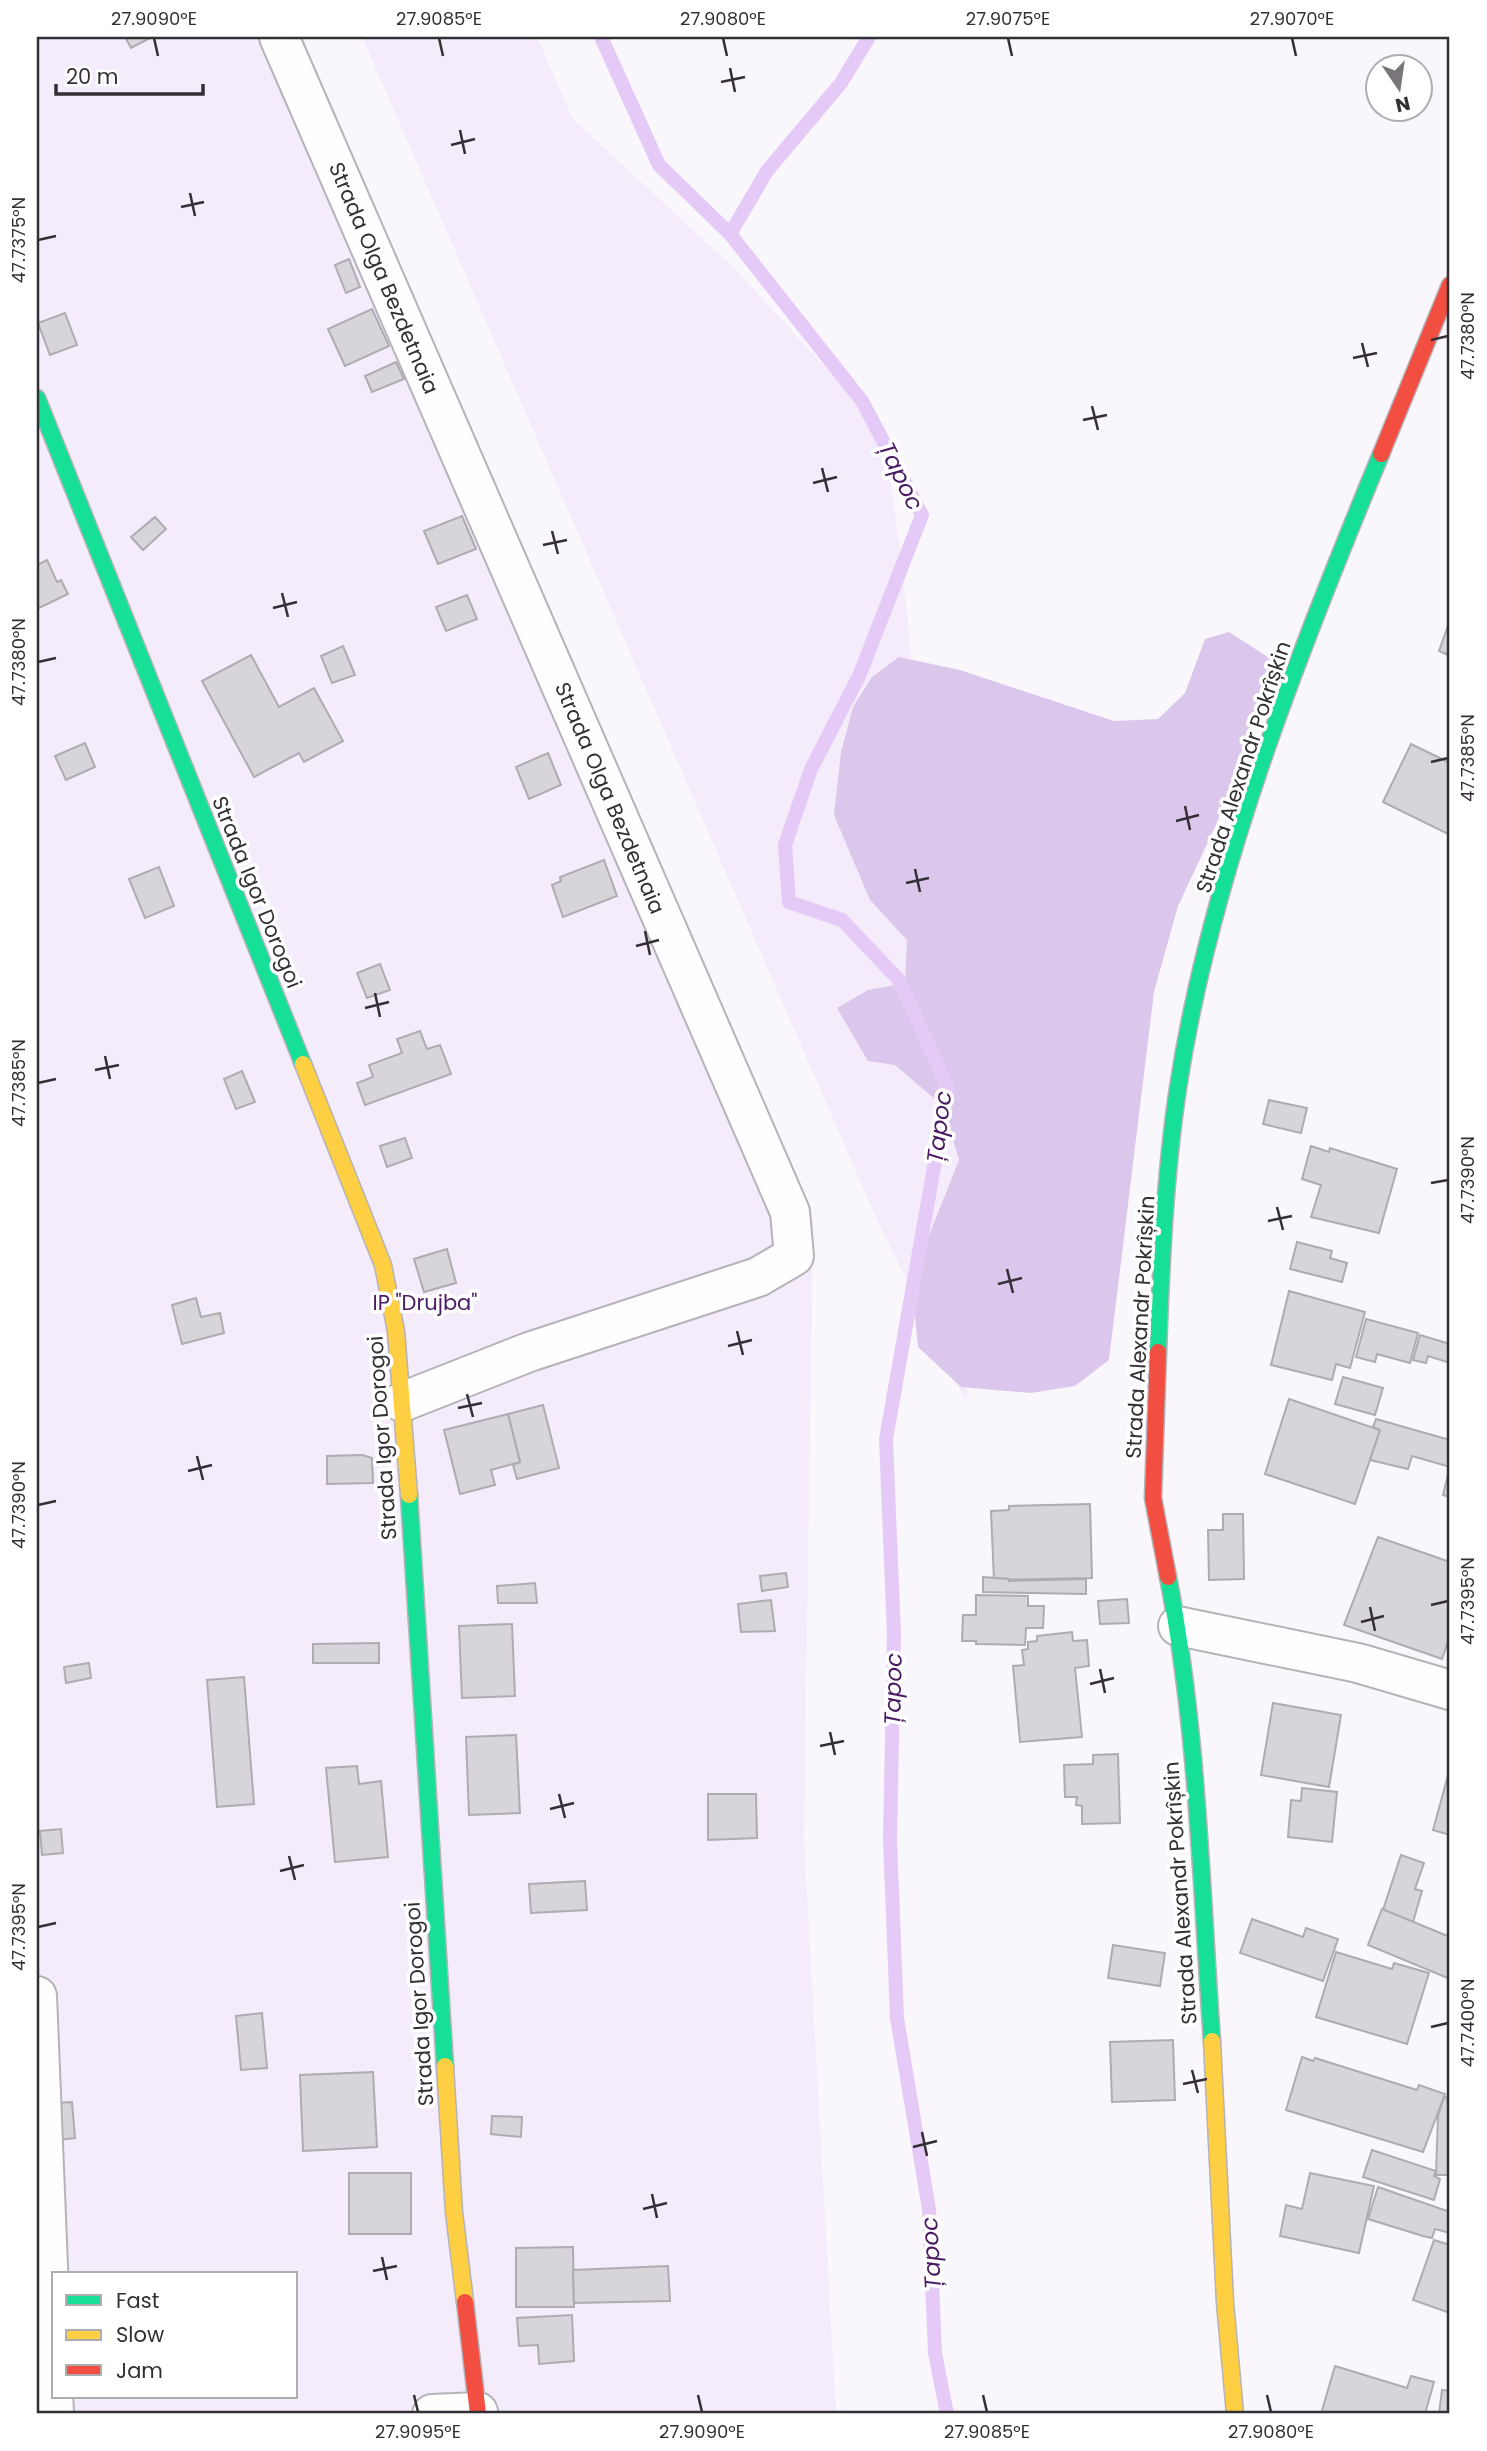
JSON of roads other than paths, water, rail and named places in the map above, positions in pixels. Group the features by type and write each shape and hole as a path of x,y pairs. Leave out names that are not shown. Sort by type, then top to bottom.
{"street":[{"name":"Strada Olga Bezdetnaia","path":"279,37 790,1212 794,1255 758,1278 529,1352 402,1402"},
{"name":"Strada Alexandr Pokrîșkin","path":"1236,2414 1225,2302 1219,2145 1199,1852 1178,1626 1153,1498 1160,1284 1178,1088 1206,956 1236,844 1322,596 1450,285"},
{"name":"Strada Igor Dorogoi","path":"37,398 383,1265 396,1331 402,1402 454,2212 478,2413"},
{"path":"1178,1626 1358,1662 1450,1690"},
{"path":"37,1996 52,2365"},
{"path":"432,2414 478,2413"}],"waterway":[{"path":"601,37 659,165 730,234"},
{"name":"Țapoc","path":"869,37 841,83 767,171 730,234 862,401 922,515 859,676 811,769 785,845 789,902 842,920 899,980 948,1088 886,1439 894,1635 890,1840 897,2018 929,2209 935,2353 947,2414"}],"park label":[{"name":"IP \"Drujba\"","path":"425,1302"}]}
